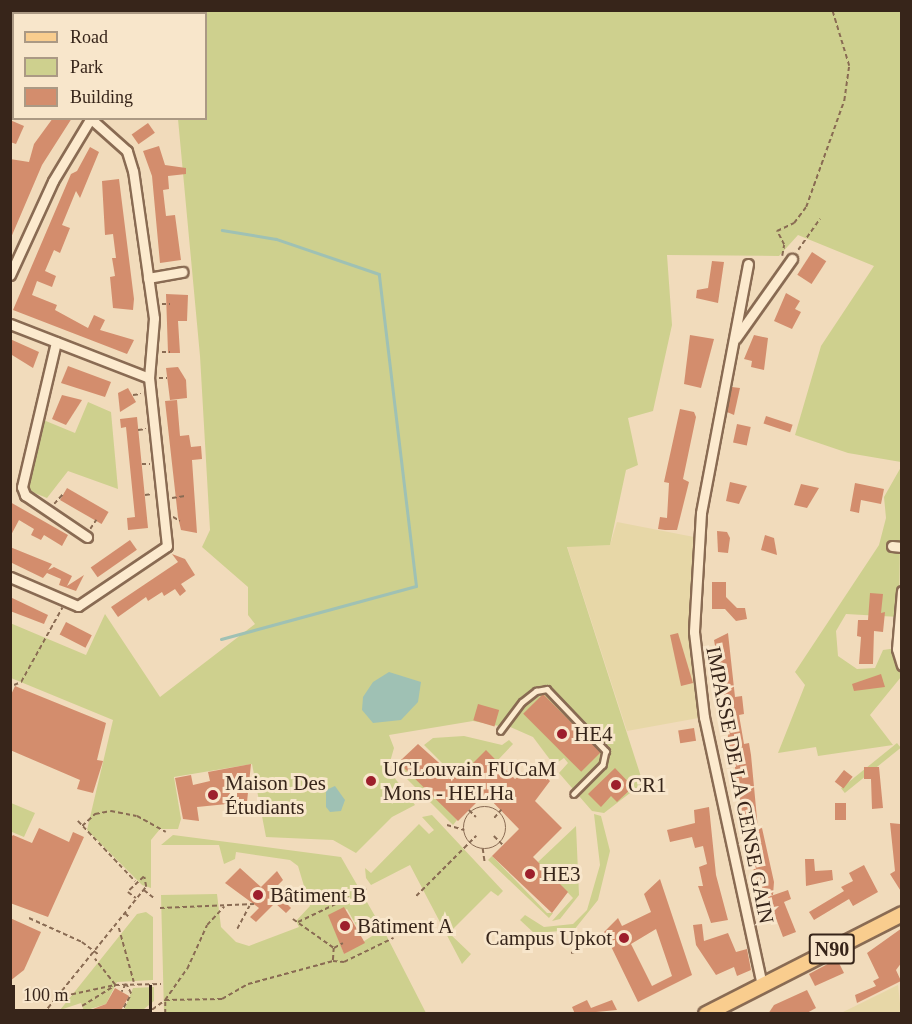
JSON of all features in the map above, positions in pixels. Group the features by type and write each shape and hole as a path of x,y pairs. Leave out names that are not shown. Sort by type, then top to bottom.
{"main road":[{"name":"N90","path":"706,1014 902,914"}],"street":[{"path":"10,275 52,181 89,120 121,143 130,159 154,318 148,378 167,546 87,603 65,602 10,577"},
{"name":"IMPASSE DE LA CENSE GAIN","path":"733,342 792,259"},
{"name":"IMPASSE DE LA CENSE GAIN","path":"748,264 701,513 694,632 704,717 762,985"},
{"path":"148,278 182,272"},
{"path":"10,324 148,378"},
{"path":"56,342 21,480 25,495 87,537"},
{"path":"902,591 897,649 902,664"}],"lane":[{"path":"500,731 522,702 536,691 547,689 606,752 603,765 574,794"}],"path":[{"path":"777,280 784,245 777,231 794,223 806,207 844,101 849,66 832,10"},
{"path":"792,259 820,219"},
{"path":"50,511 64,493"},
{"path":"162,499 185,496"},
{"path":"14,685 21,682 65,602"},
{"path":"470,811 485,807 500,811"},
{"path":"81,825 95,814 111,811 137,816 166,832"},
{"path":"470,811 465,830 470,842 483,848 500,842 506,829 500,811"},
{"path":"470,811 476,818"},
{"path":"494,818 500,811"},
{"path":"78,821 136,882"},
{"path":"447,825 465,830"},
{"path":"416,896 476,836"},
{"path":"494,836 503,845"},
{"path":"483,848 485,863"},
{"path":"43,1014 143,890 147,879 136,882 128,892 136,898"},
{"path":"298,922 367,889"},
{"path":"143,890 155,899"},
{"path":"160,908 254,904"},
{"path":"237,929 249,906"},
{"path":"146,1014 165,1000 187,969 207,925 224,907"},
{"path":"124,913 129,917"},
{"path":"29,918 98,954"},
{"path":"293,919 334,948"},
{"path":"119,928 134,983"},
{"path":"165,1000 222,999 258,980 333,961 344,962 393,938"},
{"path":"334,948 343,943"},
{"path":"333,961 334,948"},
{"path":"571,953 581,950"},
{"path":"95,959 115,985"},
{"path":"122,992 126,984"},
{"path":"120,1014 131,994 126,984"},
{"path":"64,996 115,985 161,984"},
{"path":"82,1006 115,985"},
{"path":"165,1000 165,1014"}],"shaded area":[{"path":"617,522 699,538 694,632 704,717 627,731 567,546 610,545"},
{"path":"389,672 421,682 418,702 401,720 373,723 362,710 363,697 373,682"},
{"path":"335,786 345,800 341,811 330,812 326,807 326,790"},
{"path":"898,985 901,1013 841,1013"}],"green space":[{"path":"162,11 901,11 901,462 848,453 795,435 821,346 874,266 798,235 779,256 667,255 672,325 653,411 628,418 638,465 626,470 610,545 567,547 643,783 604,813 592,811 559,773 568,763 564,758 554,765 533,737 506,725 533,693 499,726 473,721 389,735 394,748 388,769 415,805 392,817 356,853 333,840 266,837 252,764 174,777 181,819 178,829 160,829 151,840 151,888 142,885 87,830 113,720 11,678 10,623 86,655 105,614 160,697 255,624 248,615 248,587 202,547 210,530 200,356 178,120 207,120 207,12"},
{"path":"88,402 111,412 118,489 68,471 47,498 27,490 41,419 75,433"},
{"path":"901,467 899,617 846,614 836,631 838,656 857,669 875,668 883,650 897,648 901,677 870,715 893,745 818,756 816,747 778,753 805,685 795,672 879,545 886,518 884,497"},
{"path":"464,736 502,745 509,740 513,744 497,761 486,751 458,779 424,745 433,738"},
{"path":"897,743 901,748 845,793 841,788"},
{"path":"401,760 457,820 453,825 394,766"},
{"path":"11,803 35,813 24,837 12,832 11,835"},
{"path":"594,814 601,816 610,851 598,900 574,930 534,933 520,920 525,915 544,927 573,924 587,910 600,865"},
{"path":"432,815 503,891 498,896 491,891 449,933 471,954 462,964 410,865 371,885 366,878 365,868 371,873 419,824 429,834 434,830 422,817"},
{"path":"576,826 579,895 560,919 552,921 573,898 538,862"},
{"path":"173,835 341,857 379,923 360,932 347,909 329,915 344,954 383,929 426,1013 164,1013 161,895 217,894 221,927 236,942 249,946 299,927 296,921 310,906 298,866 290,860 236,852 235,859 224,864 219,845 161,845"},
{"path":"492,856 547,913 553,913 549,918 488,860"},
{"path":"146,912 153,917 153,980 117,982 106,1004 84,1011 81,1003 60,1010 137,914"},
{"path":"154,987 154,1001 139,1013 123,1013 133,988"}],"building":[{"path":"10,120 24,126 16,144 10,142"},
{"path":"52,120 71,120 42,165 10,240 10,159 29,162 34,144"},
{"path":"148,123 155,133 138,144 132,134"},
{"path":"159,146 165,165 186,168 186,174 168,176 169,189 163,190 166,216 175,215 181,260 160,263 152,176 143,151"},
{"path":"90,147 99,152 80,198 76,191 62,225 70,228 60,253 54,250 45,271 56,276 52,287 37,281 32,295 57,305 55,310 88,328 94,315 105,320 100,330 134,340 127,354 13,310 71,174 77,171"},
{"path":"119,179 134,299 133,310 113,308 110,277 115,276 112,258 116,258 113,234 105,235 102,181"},
{"path":"812,252 826,261 812,284 797,275"},
{"path":"712,261 724,262 718,303 696,298 697,290 708,288"},
{"path":"786,293 800,301 795,309 801,312 792,329 774,321"},
{"path":"166,294 188,295 187,321 178,321 180,353 168,353"},
{"path":"690,335 714,339 701,388 684,384"},
{"path":"754,335 768,338 764,370 751,367 752,361 744,359"},
{"path":"10,339 39,352 33,368 12,355"},
{"path":"68,366 111,382 105,397 61,383"},
{"path":"178,367 186,380 187,398 170,400 166,368"},
{"path":"732,387 740,388 734,415 727,412"},
{"path":"128,388 136,402 120,412 118,393"},
{"path":"62,395 82,400 66,425 52,419"},
{"path":"177,400 180,436 189,435 191,447 201,446 202,459 192,460 197,533 181,530 178,517 165,401"},
{"path":"680,409 694,412 696,417 683,479 689,482 677,530 658,529 660,517 667,518 669,483 664,482"},
{"path":"766,416 793,425 790,432 764,424"},
{"path":"137,417 148,528 128,530 127,518 135,517 126,427 121,428 120,419"},
{"path":"737,424 751,427 747,445 733,443"},
{"path":"730,482 747,486 739,504 726,501"},
{"path":"855,483 884,489 881,504 861,500 859,513 850,511"},
{"path":"801,484 819,488 807,508 794,505"},
{"path":"67,488 109,512 102,524 60,500"},
{"path":"10,502 68,535 62,546 44,535 41,540 31,535 34,529 19,520 10,537"},
{"path":"717,531 727,532 730,538 728,553 718,552"},
{"path":"765,535 774,538 777,555 761,550"},
{"path":"130,540 137,550 98,577 91,568"},
{"path":"10,547 52,564 48,570 54,567 72,576 67,586 84,575 76,591 59,585 61,579 47,573 43,578 10,562"},
{"path":"172,554 185,559 195,575 181,584 186,591 180,596 175,589 164,596 162,592 148,601 146,597 118,617 111,607 178,562"},
{"path":"712,582 726,582 726,597 737,608 745,608 747,619 736,621 725,609 712,609"},
{"path":"870,593 883,594 881,613 885,612 883,632 874,631 873,664 859,664 861,637 857,636 858,620 868,620"},
{"path":"10,597 48,615 44,624 10,611"},
{"path":"66,622 92,635 85,648 60,634"},
{"path":"678,633 693,683 681,686 670,635"},
{"path":"728,633 735,697 742,696 744,714 739,715 744,744 749,743 758,829 762,828 774,882 773,895 757,897 748,824 744,825 734,761 727,748 729,725 714,640"},
{"path":"881,674 885,687 854,691 852,684"},
{"path":"15,686 106,723 97,760 103,761 93,793 77,789 80,780 10,750 10,697"},
{"name":"HE4","path":"543,694 601,752 581,772 523,714"},
{"path":"478,704 499,710 494,726 473,720"},
{"path":"694,728 696,741 680,743 678,731"},
{"path":"418,744 457,779 486,750 515,779 534,765 550,781 535,801 562,828 533,857 568,892 552,913 492,856 519,829 485,794 458,821 402,766 401,760"},
{"name":"Maison Des Étudiants","path":"251,764 247,802 197,807 199,821 183,819 175,778 191,775 193,785 210,781 208,772"},
{"path":"864,767 879,767 883,808 872,809 871,779 864,779"},
{"name":"CR1","path":"615,768 633,787 617,802 611,796 601,807 588,794"},
{"path":"844,770 853,777 843,789 835,782"},
{"path":"835,803 846,803 846,820 835,820"},
{"path":"709,807 716,875 728,920 711,923 698,886 703,886 699,867 707,864 703,846 695,848 692,837 670,842 667,830 695,823 694,810"},
{"path":"890,823 900,824 902,893 890,874 895,871"},
{"path":"39,828 69,842 73,832 84,837 48,917 10,903 10,839 13,835 32,843"},
{"path":"805,859 814,859 815,871 832,870 833,880 806,886"},
{"path":"864,865 878,892 853,906 849,899 814,920 809,912 844,891 841,887 853,881 849,873"},
{"name":"Bâtiment B","path":"240,868 261,887 277,871 283,880 273,890 291,908 286,913 275,903 256,922 250,917 259,908 225,883"},
{"name":"Campus Upkot","path":"660,879 692,975 638,1002 604,932 618,918 622,926 651,912 644,894","holes":["656,929 672,976 652,986 631,944"]},
{"path":"788,890 791,899 784,902 796,932 783,937 768,897"},
{"name":"Bâtiment A","path":"344,907 365,943 344,954 328,915"},
{"path":"10,918 41,932 24,970 10,981"},
{"path":"702,924 704,941 728,933 736,952 747,949 751,970 737,976 734,967 716,975 696,945 693,925"},
{"path":"902,928 902,962 896,970 901,981 857,1003 855,995 876,986 873,981 879,978 867,953"},
{"path":"837,959 844,973 815,986 809,974"},
{"path":"115,988 129,996 119,1014 80,1014 106,1004"},
{"path":"807,990 816,1008 805,1014 768,1014 774,1005"},
{"path":"587,1000 591,1008 612,1000 617,1010 575,1014 572,1007"}],"waterway":[{"path":"221,639 416,586 379,274 276,239 222,230"}],"place":[{"name":"HE4","path":"562,734"},
{"name":"UCLouvain FUCaM Mons - HELHa","path":"371,781"},
{"name":"CR1","path":"616,785"},
{"name":"Maison Des Étudiants","path":"213,795"},
{"name":"HE3","path":"530,874"},
{"name":"Bâtiment B","path":"258,895"},
{"name":"Bâtiment A","path":"345,926"},
{"name":"Campus Upkot","path":"624,938"}]}
